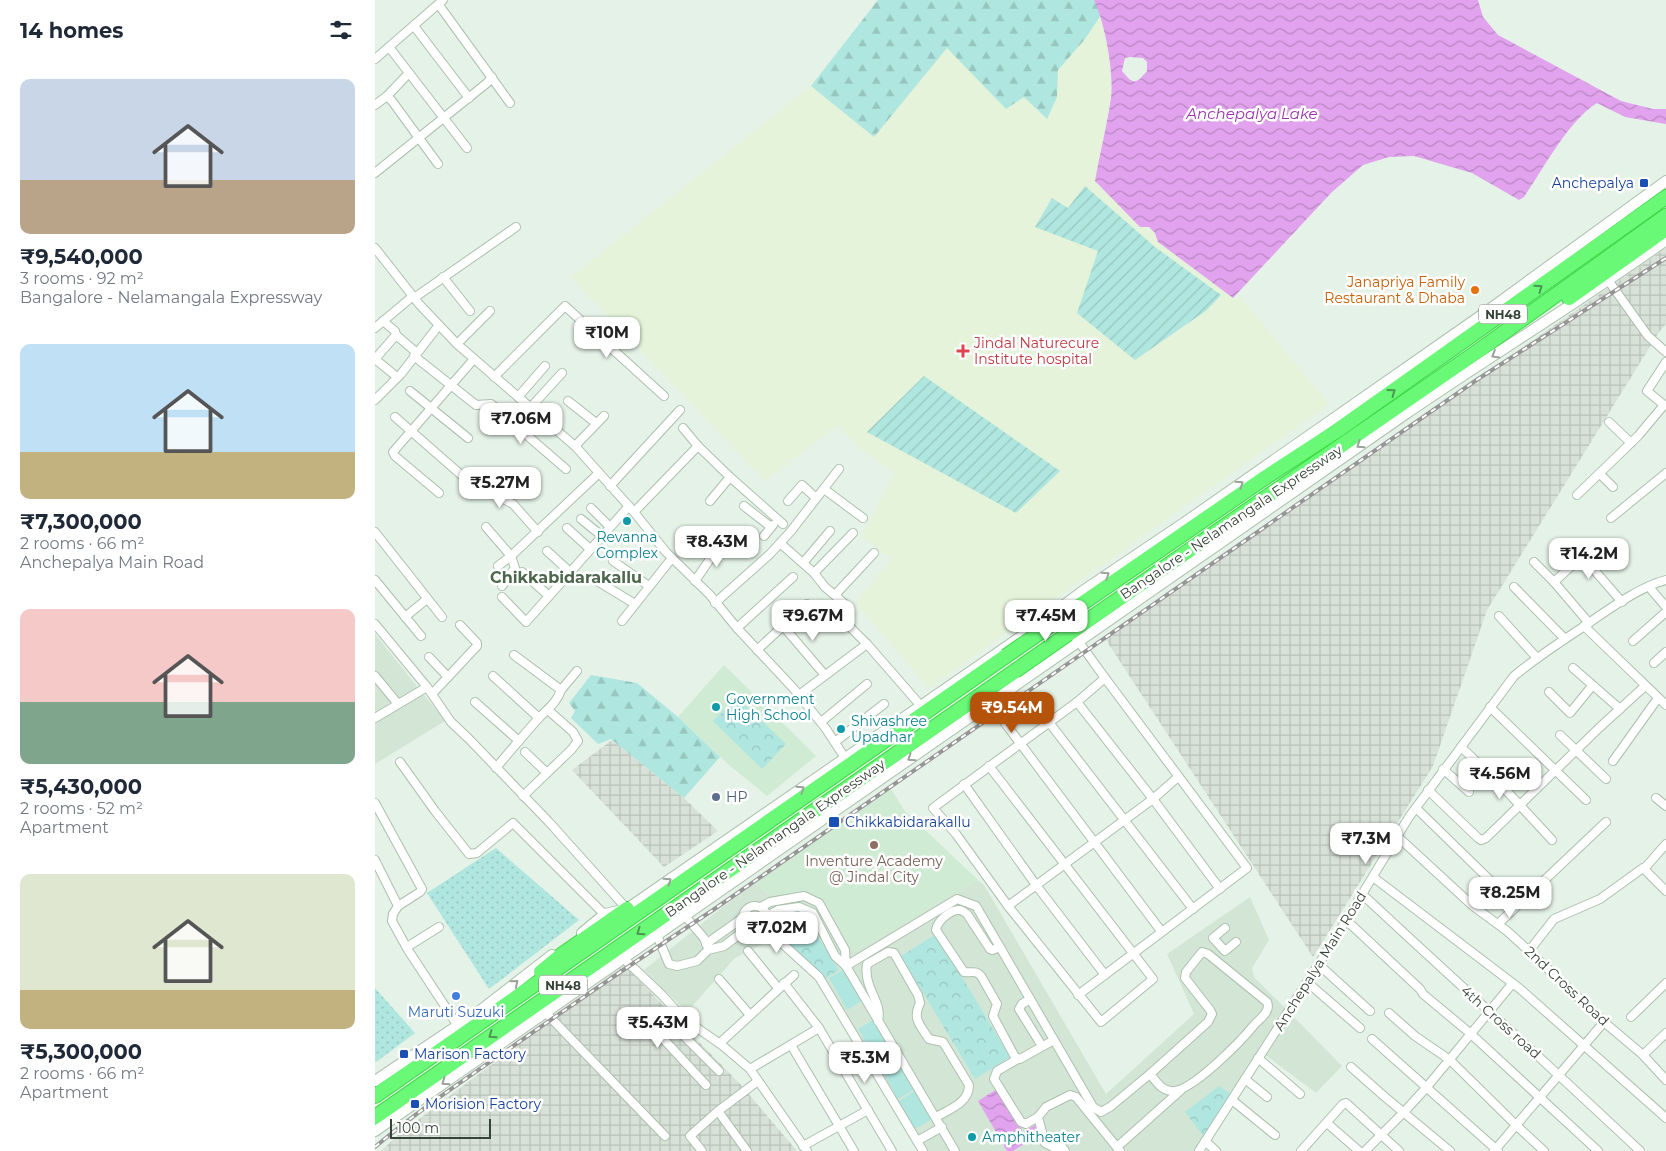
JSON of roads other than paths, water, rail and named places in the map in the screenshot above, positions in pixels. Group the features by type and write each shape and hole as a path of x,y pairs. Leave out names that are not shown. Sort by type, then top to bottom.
{"highway":[{"name":"Bangalore - Nelamangala Expressway","path":"375,1096 1059,619 1338,430 1666,196"},
{"name":"Bangalore - Nelamangala Expressway","path":"375,1117 1344,445 1666,216"},
{"path":"1471,356 1533,323 1666,229"},
{"path":"517,998 548,965 627,909"}],"street":[{"path":"375,59 441,2 510,103"},
{"path":"414,26 469,98"},
{"path":"389,47 467,148"},
{"path":"375,105 387,96 409,73"},
{"path":"375,174 492,77"},
{"path":"387,96 392,100 438,164"},
{"path":"378,1076 481,1010 605,915 627,909 1025,634 1083,591 1184,523 1486,312 1666,181"},
{"path":"375,328 413,297 516,227"},
{"path":"375,1131 1473,368 1518,341 1666,240"},
{"path":"375,248 413,297 473,360 575,446 632,509 672,558 710,595 737,628 799,695 821,722 845,758"},
{"path":"443,278 470,311"},
{"path":"1608,280 1648,336 1666,352"},
{"path":"494,377 565,306 664,396"},
{"path":"457,344 490,311"},
{"path":"383,321 416,354 476,405 491,404 565,469"},
{"path":"375,400 397,377 439,326"},
{"path":"396,335 375,359 397,377"},
{"path":"439,493 395,456 393,452 473,360"},
{"path":"1577,495 1631,443 1664,405 1647,391 1666,362"},
{"path":"518,398 545,366"},
{"path":"522,431 533,410 563,373"},
{"path":"410,391 468,438"},
{"path":"568,401 596,423"},
{"path":"610,486 680,410"},
{"path":"575,446 604,416"},
{"path":"395,417 467,480 513,504 538,532"},
{"path":"1609,422 1631,443"},
{"path":"683,428 698,446 730,477 781,522 771,527 763,536"},
{"path":"502,597 526,622 610,527 632,509 698,446"},
{"path":"715,603 770,554 839,469"},
{"path":"499,566 538,532 599,473"},
{"path":"1611,518 1666,473"},
{"path":"1600,474 1613,487"},
{"path":"710,500 730,477"},
{"path":"788,501 803,485 817,498"},
{"path":"824,489 863,518"},
{"path":"744,506 771,527"},
{"path":"591,508 610,527"},
{"path":"581,519 602,536"},
{"path":"486,528 511,556 515,568 502,586"},
{"path":"567,528 590,549"},
{"path":"803,563 830,531"},
{"path":"815,573 853,533"},
{"path":"376,537 442,617"},
{"path":"780,542 815,573 845,604"},
{"path":"695,581 721,543"},
{"path":"547,551 570,572"},
{"path":"835,595 873,553"},
{"path":"1554,582 1582,556 1622,602"},
{"path":"622,621 672,558"},
{"path":"613,561 649,586"},
{"path":"1534,562 1554,582 1587,624 1645,686 1666,705"},
{"path":"522,572 549,596"},
{"path":"737,628 793,577"},
{"path":"594,579 635,604"},
{"path":"375,580 421,636"},
{"name":"Anchepalya Main Road","path":"1199,1151 1415,808 1514,676 1587,624 1656,582 1666,580"},
{"path":"1514,587 1565,640"},
{"path":"1649,587 1666,607"},
{"path":"405,617 427,599"},
{"path":"757,650 807,604"},
{"path":"1633,640 1666,612"},
{"path":"1499,616 1537,658"},
{"path":"843,620 867,644 921,706"},
{"path":"375,624 427,687 459,731 549,822 627,909"},
{"path":"1038,624 1059,656"},
{"path":"432,694 477,646 477,643 460,625"},
{"path":"783,626 824,674"},
{"path":"1025,634 1047,664"},
{"path":"1078,995 1247,868 1079,642"},
{"path":"799,695 824,674 867,644"},
{"path":"1654,663 1666,652"},
{"path":"514,655 561,690"},
{"path":"429,657 449,677"},
{"path":"1573,668 1620,709"},
{"path":"496,768 548,710 561,690 577,671"},
{"path":"375,676 398,704"},
{"path":"493,676 539,718"},
{"path":"989,766 1153,979 1101,1022 1009,906 957,834 933,808 1048,721 1077,702 1105,678"},
{"path":"821,722 867,684"},
{"path":"1549,692 1570,713 1592,686"},
{"path":"1428,790 1481,840 1486,838 1645,686"},
{"path":"375,718 427,687"},
{"path":"1613,760 1658,698"},
{"path":"475,702 519,741"},
{"path":"990,702 1161,931"},
{"path":"1077,702 1220,889"},
{"path":"835,742 884,704"},
{"path":"1490,707 1586,800"},
{"path":"523,796 578,741 573,732 548,710"},
{"path":"1048,721 1193,909"},
{"path":"1560,735 1606,779"},
{"path":"1461,746 1552,840"},
{"path":"525,752 547,773"},
{"path":"400,762 469,854 477,853 513,823 605,915"},
{"path":"1443,769 1469,792"},
{"path":"1009,906 1153,799 1178,777"},
{"path":"964,784 1036,885 1105,975"},
{"path":"1656,798 1666,806"},
{"path":"375,802 422,889 398,906 393,914 392,921 458,1026"},
{"path":"1415,808 1499,889"},
{"path":"1498,924 1606,822"},
{"name":"2nd Cross Road","path":"1397,836 1473,906 1498,924 1529,951 1604,1022 1643,1055 1666,1080"},
{"path":"1529,951 1554,919 1600,899 1643,868 1645,869 1666,844"},
{"path":"375,860 398,906"},
{"path":"1645,869 1666,891"},
{"path":"1373,876 1519,988 1666,1118"},
{"name":"4th Cross road","path":"1362,894 1560,1075 1640,1151"},
{"path":"761,907 770,902 804,896 819,903 845,950 845,966"},
{"path":"845,966 957,899 976,906 1000,947 1093,1107 1101,1112 1110,1107 1150,1074 1208,1022 1211,1014 1210,1010 1186,981 1185,975 1202,952 1216,960 1269,1005 1268,1010 1212,1068 1181,1090 1118,1149 1076,1097 1070,1095 1062,1098 1046,1107 1038,1117 1026,1124 1021,1122 994,1079 997,1071 1054,1040"},
{"path":"761,907 767,916 763,926 757,929 745,924 744,914 748,908 761,907"},
{"path":"767,916 778,910 799,907 813,913 835,956 845,966 955,1151"},
{"path":"1000,947 992,950 989,948 967,914 962,910 957,910 941,920 936,926 936,930 965,972 973,971 981,976 997,1004 993,1016 1015,1058 1018,1059"},
{"path":"685,916 704,938 707,947"},
{"path":"657,935 669,964 677,966 697,961 707,947 744,917"},
{"path":"1346,920 1420,989 1423,994 1471,1034 1598,1151"},
{"path":"763,926 819,977 923,1151"},
{"path":"407,947 439,927"},
{"path":"707,947 724,946 749,927"},
{"path":"1225,928 1213,938 1225,951"},
{"path":"1216,960 1236,942"},
{"path":"748,951 819,1028 892,1151"},
{"path":"878,1021 880,1013 867,982 867,964 888,952 894,953 918,995 920,1002 916,1011 916,1018 929,1039 943,1042 969,1085 969,1093 966,1099 936,1118"},
{"path":"623,958 679,1014 720,1043 750,1069 805,1148 868,1110"},
{"path":"1318,964 1370,1011"},
{"path":"720,1043 793,974"},
{"path":"719,979 750,1015"},
{"path":"1307,982 1360,1028"},
{"path":"1631,1017 1666,983"},
{"path":"1365,1151 1426,1088 1512,984"},
{"path":"1030,999 1022,1004 1019,1009 1042,1046"},
{"path":"545,1013 665,1136"},
{"path":"1389,1013 1415,1036 1450,1060 1544,1151"},
{"path":"679,1014 657,1032 706,1085"},
{"path":"669,1021 719,1071"},
{"path":"1373,1039 1496,1150 1604,1022"},
{"path":"750,1069 819,1028"},
{"path":"1643,1055 1666,1033"},
{"path":"791,1045 854,1151"},
{"path":"1259,1058 1300,1094"},
{"path":"1351,1067 1450,1151"},
{"path":"1150,1074 1160,1087 1171,1091 1181,1090"},
{"path":"1245,1079 1267,1097"},
{"path":"701,1151 690,1136 718,1111 758,1081"},
{"path":"1232,1100 1275,1135"},
{"path":"1301,1151 1343,1104 1347,1103 1399,1151"},
{"path":"718,1111 747,1151"},
{"path":"1038,1117 1045,1143 1055,1148 1062,1147 1065,1151"},
{"path":"1327,1123 1359,1151"},
{"path":"917,1141 942,1127"},
{"path":"1205,1141 1216,1151"}],"water":[{"name":"Anchepalya Lake","path":"1094,0 1478,0 1483,17 1498,35 1621,101 1653,109 1666,109 1666,124 1625,117 1597,103 1576,121 1548,159 1524,197 1519,200 1472,173 1414,156 1389,157 1363,165 1332,192 1233,298 1158,242 1155,233 1149,227 1140,227 1095,181 1112,87 1108,48","holes":["1125,58 1143,58 1147,62 1147,71 1140,79 1135,82 1132,81 1122,71"]},
{"path":"997,1089 1023,1132 1035,1125 1040,1134 1013,1151 1007,1151 978,1101"}],"railway":[{"path":"375,1147 464,1080 713,910 1478,379 1666,258"}],"place":[{"name":"Anchepalya","path":"1644,183"},
{"name":"Janapriya Family Restaurant & Dhaba","path":"1475,290"},
{"name":"Jindal Naturecure Institute hospital","path":"963,351"},
{"name":"Revanna Complex","path":"627,521"},
{"name":"Government High School","path":"716,707"},
{"name":"Shivashree Upadhar","path":"841,729"},
{"name":"HP","path":"716,797"},
{"name":"Chikkabidarakallu","path":"834,822"},
{"name":"Inventure Academy @ Jindal City","path":"874,845"},
{"name":"Maruti Suzuki","path":"456,996"},
{"name":"Marison Factory","path":"404,1054"},
{"name":"Morision Factory","path":"415,1104"},
{"name":"Amphitheater","path":"972,1137"}],"district":[{"name":"Chikkabidarakallu","path":"566,577"}]}
